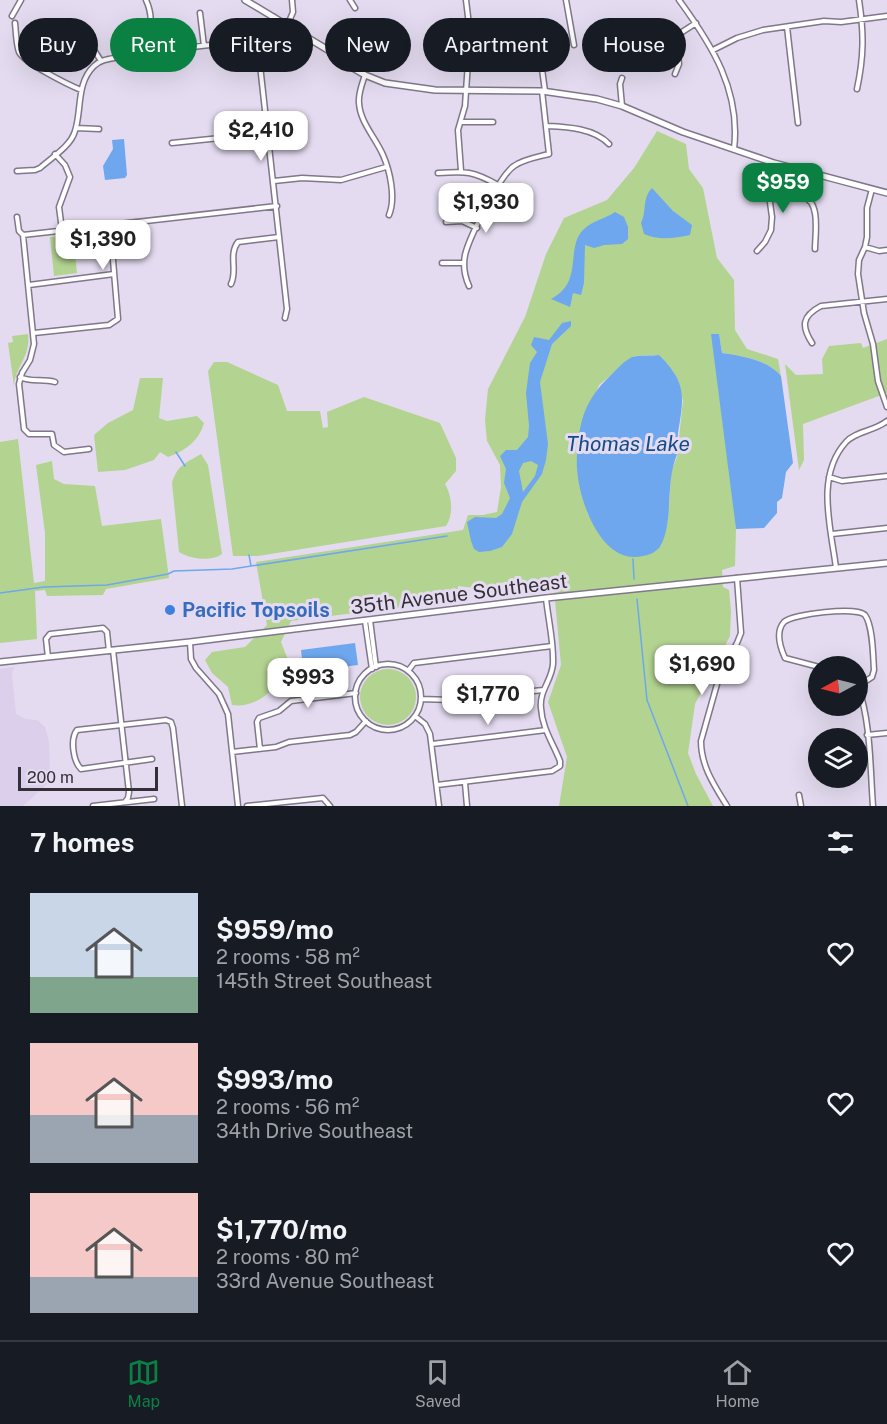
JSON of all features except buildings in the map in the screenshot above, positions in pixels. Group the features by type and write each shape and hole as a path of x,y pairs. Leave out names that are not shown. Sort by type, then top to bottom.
{"street":[{"path":"12,16 21,0"},
{"path":"146,0 152,18"},
{"path":"245,0 274,17"},
{"path":"290,18 293,12 291,0"},
{"path":"350,0 355,8"},
{"path":"461,171 458,139 466,89 470,33 466,0"},
{"path":"566,0 574,45"},
{"path":"679,0 713,50 730,90 735,136 734,149"},
{"path":"857,89 863,62 860,0"},
{"path":"200,12 204,46"},
{"path":"713,50 737,38 762,30 824,21 841,22 887,16"},
{"path":"15,23 17,42 24,59 60,82 81,90"},
{"path":"675,74 679,64 676,39 679,34 696,23"},
{"path":"787,27 798,123"},
{"path":"313,41 365,75 385,83 435,90 543,91 597,99 622,106 683,132 774,163 887,193"},
{"path":"197,47 209,45"},
{"path":"17,171 35,170 72,138 76,128 85,77 94,65 110,58"},
{"path":"261,72 277,206 287,309 285,318"},
{"path":"469,286 465,278 464,263 469,244 498,185 514,166 549,154 542,72"},
{"path":"365,75 359,95 362,116 387,167 393,206 389,215"},
{"path":"622,78 620,84 622,106"},
{"path":"461,122 493,122"},
{"path":"546,126 582,130 602,137 609,144"},
{"path":"76,128 99,129"},
{"path":"172,143 269,133"},
{"path":"56,154 65,165 70,177 59,207 62,230"},
{"path":"757,251 771,230 768,188 774,163"},
{"path":"274,181 302,178 340,180 387,167"},
{"path":"438,173 461,171 474,173 498,185"},
{"path":"872,189 867,208 867,237 859,260 858,274 862,302 873,344 878,381 887,407"},
{"path":"770,199 803,197 811,201 815,209 814,249"},
{"path":"23,235 277,206"},
{"path":"16,217 19,231 23,235 34,333 32,355 21,377 19,391 24,429 29,434 52,434 54,445 64,452 89,449"},
{"path":"446,222 462,221 477,228"},
{"path":"34,333 109,325 118,319 110,225"},
{"path":"231,284 235,276 233,250 238,242 279,237"},
{"path":"865,247 879,251 887,250"},
{"path":"442,263 464,263"},
{"path":"29,285 114,274"},
{"path":"812,343 804,326 806,318 812,311 821,306 887,298"},
{"path":"21,377 27,381 55,382"},
{"path":"836,568 826,490 834,462 846,442 853,436 887,421"},
{"path":"829,477 842,481 887,476"},
{"path":"832,534 887,528"},
{"name":"35th Avenue Southeast","path":"0,662 190,642 546,598 887,563"},
{"path":"727,806 707,772 701,741 719,677 740,638 737,578"},
{"path":"437,785 552,771 560,766 560,761 546,730 541,708 543,690 553,665 546,598"},
{"path":"808,665 785,658 780,648 779,633 782,625 790,617 851,610 861,612 867,618 870,628 874,670 872,677 868,680"},
{"path":"368,621 374,668"},
{"path":"48,657 46,639 50,634 103,628 107,632 122,724 129,792 125,802"},
{"path":"190,642 192,659 196,668 225,703 238,806"},
{"path":"408,671 414,663 552,646"},
{"path":"387,664 408,671 419,686 421,699 415,716 401,727 392,730 374,726 366,721 356,703 356,693 361,679 374,668 387,664"},
{"path":"421,699 451,700 543,690"},
{"path":"260,749 257,722 259,718 279,711 291,701 356,693"},
{"path":"415,716 430,734 440,806"},
{"path":"152,759 81,769 75,762 73,738 77,730 166,720 171,722 182,806"},
{"path":"232,752 350,735 366,721"},
{"path":"432,744 546,730"},
{"path":"868,735 887,733"},
{"path":"868,747 873,806"},
{"path":"465,783 467,806"},
{"path":"799,795 801,806"},
{"path":"247,806 323,798 330,806"},
{"path":"93,806 154,799"}],"shaded area":[{"path":"14,667 12,674 16,714 25,719 37,720 45,727 49,742 50,778 48,783 23,806 0,806 0,669"}],"green space":[{"path":"657,131 686,144 689,169 703,188 717,258 734,280 735,330 747,349 778,359 781,376 762,362 722,353 719,334 736,529 735,566 722,570 723,587 729,590 730,636 695,704 688,753 713,806 559,806 567,757 548,702 561,665 554,589 480,597 475,588 458,586 458,600 291,621 281,642 290,665 286,673 274,688 259,700 242,705 232,705 228,687 212,673 205,660 212,652 245,647 267,625 256,562 463,530 468,515 497,512 501,487 500,465 487,441 485,420 488,389 525,317 546,254 564,218 607,200 634,168","holes":["659,355 683,400 677,457 671,472 669,506 661,546 588,515 577,471 578,452 580,434 599,385 634,356"]},
{"path":"73,235 77,273 54,276 50,237"},
{"path":"28,334 27,348 14,386 8,343 13,342 12,336"},
{"path":"887,339 887,393 803,424 804,460 799,470 785,364 796,375 823,374 822,359 829,346 861,343 863,348"},
{"path":"214,362 227,362 278,385 287,411 320,411 323,428 328,427 327,412 364,397 440,423 456,458 456,471 445,484 451,505 446,526 258,556 233,556 208,371"},
{"path":"140,378 163,378 159,418 167,421 197,416 204,423 202,429 186,448 174,455 168,457 160,452 154,460 125,470 98,472 94,435 108,423 133,410"},
{"path":"18,439 34,583 45,581 45,533 36,465 52,461 54,479 64,484 95,486 102,526 161,519 169,578 106,589 103,595 47,596 45,590 35,591 37,639 0,643 0,442"},
{"path":"201,454 208,465 222,554 206,559 179,552 172,483 179,468"},
{"path":"388,669 399,671 408,677 414,686 416,697 414,708 408,717 399,723 388,725 377,723 368,717 362,708 360,697 362,686 368,677 377,671"}],"water":[{"path":"124,139 127,175 125,178 105,180 103,166 113,149 112,140"},
{"path":"652,188 673,211 692,225 690,235 661,238 644,234 641,223 647,196"},
{"path":"615,212 624,217 628,227 628,239 622,244 594,248 585,245 584,283 581,295 573,293 570,307 551,299 567,284 571,275 575,246 583,230"},
{"path":"571,321 571,326 552,344 540,382 548,444 542,474 522,502 512,534 502,547 479,552 474,549 467,522 475,517 496,518 502,514 510,498 504,483 506,469 500,456 506,450 517,450 528,437 526,393 530,363 537,352 531,345 534,337 549,340 562,323","holes":["531,461 538,465 535,476 523,492 519,471 523,463"]},
{"path":"711,334 719,334 722,353 762,362 781,376 793,463 786,472 782,498 777,502 777,513 764,528 736,529"},
{"name":"Thomas Lake","path":"659,355 675,374 682,399 667,526 665,536 656,551 646,555 628,556 616,551 605,542 595,529 588,514 582,498 577,469 578,438 587,407 606,380 632,357"},
{"path":"355,643 358,665 318,670 318,674 304,675 301,650"}],"waterway":[{"path":"176,452 185,466"},
{"path":"0,593 44,587 107,585 174,571 232,569 447,536"},
{"path":"249,555 251,566"},
{"path":"633,559 634,579"},
{"path":"637,599 647,700 688,806"}],"place":[{"name":"Pacific Topsoils","path":"170,610"}]}
